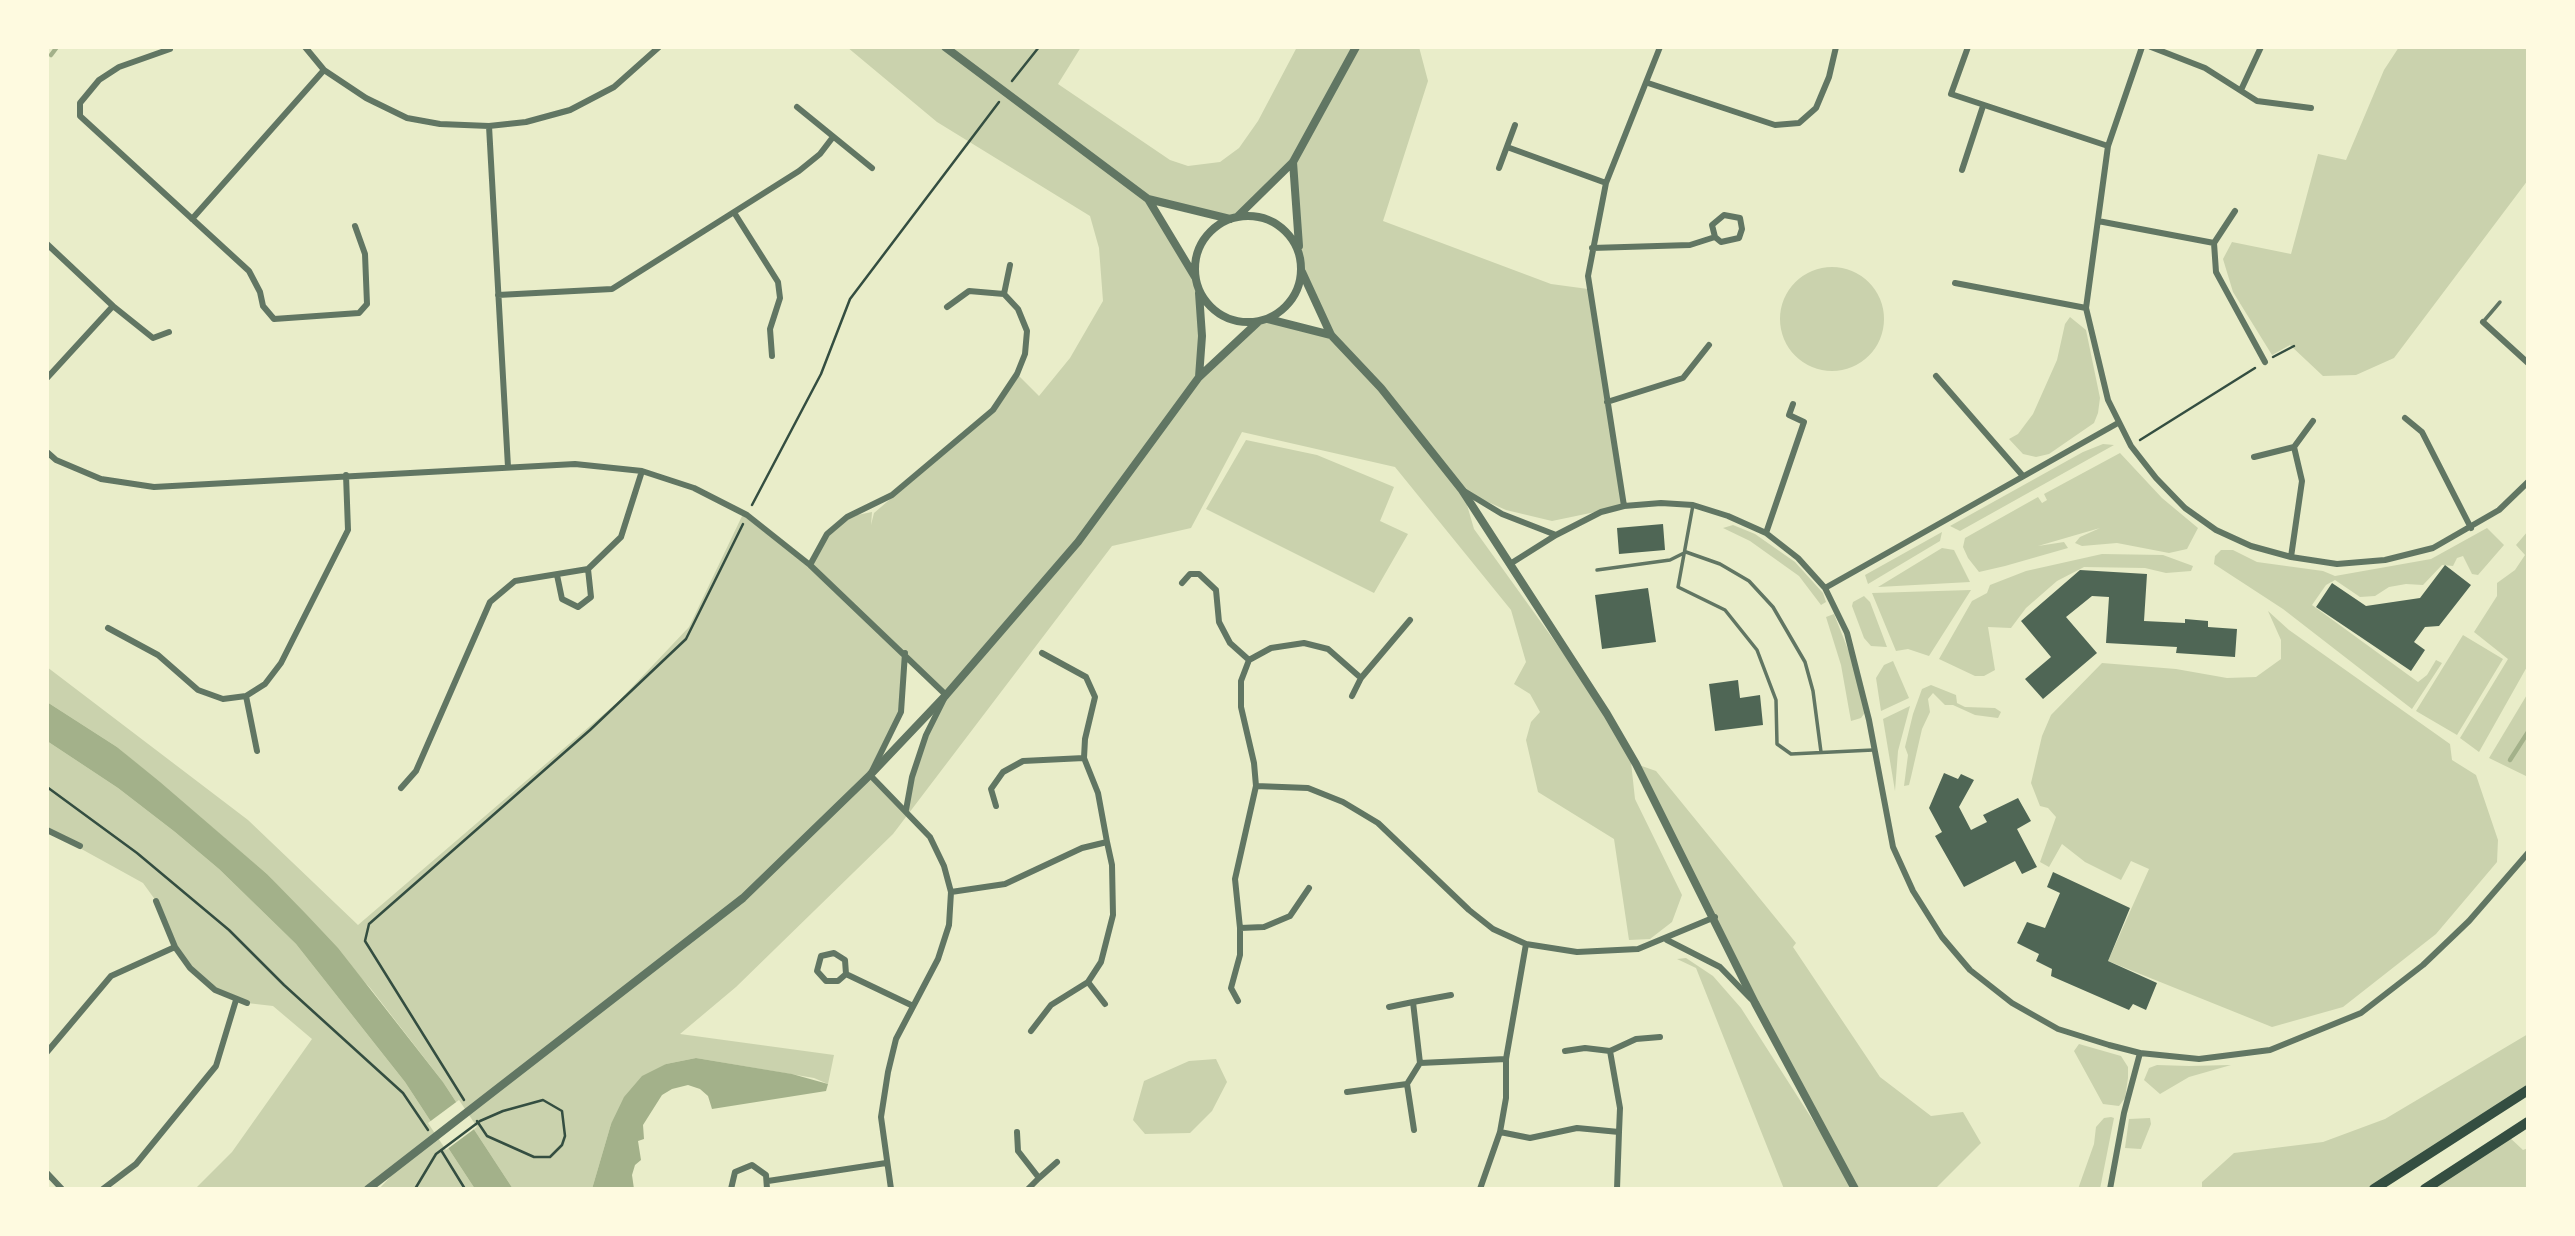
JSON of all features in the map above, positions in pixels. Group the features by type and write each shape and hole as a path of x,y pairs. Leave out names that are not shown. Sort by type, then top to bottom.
{"main road":[{"path":"2374,1189 2528,1090"},
{"path":"2425,1189 2528,1122"}],"street":[{"path":"305,47 324,70 366,98 407,118 440,124 489,126 526,122 570,110 614,87 659,47"},
{"path":"945,47 1148,199 1195,277 1199,291 1202,336 1199,377"},
{"path":"1195,277 1196,259 1202,242 1214,228 1234,218 1293,162 1356,47"},
{"path":"1623,506 1588,289 1592,248 1606,183 1648,83 1660,47"},
{"path":"1648,83 1775,125 1799,123 1816,108 1829,77 1836,47"},
{"path":"1968,47 1951,94 2108,146"},
{"path":"2142,47 2108,146 2086,308 2100,375 2118,423 2131,446 2156,478 2185,508 2216,530 2251,546 2291,557 2337,564 2385,560 2433,548 2499,510 2528,482"},
{"path":"2151,47 2205,68 2257,101 2311,108"},
{"path":"2241,90 2261,47"},
{"path":"170,49 119,67 99,80 80,103 80,116 249,271 260,292 263,306 274,319 359,313 367,304 365,254 355,226"},
{"path":"192,219 324,70"},
{"path":"1962,170 1983,106"},
{"path":"797,107 872,168"},
{"path":"1499,168 1516,125"},
{"path":"489,126 509,467"},
{"path":"498,295 612,289 736,214 799,171 820,154 834,137"},
{"path":"1507,147 1606,183"},
{"path":"1293,162 1294,211 1302,272 1331,335 1381,388 1462,489 1630,752 1755,1003 1855,1189"},
{"path":"1148,199 1234,218 1262,218 1284,229 1294,242 1300,257"},
{"path":"2235,211 2214,243 2216,272 2265,362"},
{"path":"736,214 778,282 780,298 770,329 772,356"},
{"path":"1724,215 1740,218 1742,229 1739,238 1721,243 1714,237 1712,225 1717,219 1724,215"},
{"path":"2098,221 2214,243"},
{"path":"1592,248 1690,245 1714,237"},
{"path":"47,244 113,306 153,338 169,332"},
{"path":"1004,294 1010,265"},
{"path":"1199,291 1209,306 1223,316 1240,322 1258,322 1268,319 1292,301 1302,272"},
{"path":"1955,283 2086,308"},
{"path":"810,565 827,534 847,517 892,495 993,410 1017,373 1026,354 1027,331 1018,309 1004,294 969,291 947,307"},
{"path":"47,378 113,306"},
{"path":"1268,319 1331,335"},
{"path":"368,1189 743,898 870,775 946,695 1114,496 1199,377 1258,322"},
{"path":"2483,322 2528,363"},
{"path":"1607,402 1683,378 1709,345"},
{"path":"1936,376 2023,476"},
{"path":"1766,533 1804,422 1789,415 1793,404"},
{"path":"2405,418 2422,432 2471,528"},
{"path":"2255,457 2294,447 2313,421"},
{"path":"1825,588 2118,423"},
{"path":"2291,557 2302,481 2294,447"},
{"path":"47,452 56,460 101,479 154,487 575,464 642,471 694,488 747,516 810,565 946,695"},
{"path":"401,788 416,771 490,603 515,581 588,569 621,537 642,471"},
{"path":"108,628 158,655 198,690 223,699 246,696 265,684 281,663 348,530 346,475"},
{"path":"1462,489 1502,514 1556,535"},
{"path":"1510,564 1556,535 1601,512 1623,506 1693,505 1766,533 1798,558 1825,588 1853,653 1893,848 1913,891 1942,937 1970,970 2012,1003 2058,1029 2140,1054 2199,1059 2270,1050 2361,1013 2423,965 2469,921 2528,853"},
{"path":"556,575 562,600 578,607 592,597 588,569"},
{"path":"1182,583 1191,574 1199,574 1216,590 1219,622 1230,643 1250,660"},
{"path":"1352,696 1361,678 1410,620"},
{"path":"1238,1001 1231,988 1240,955 1235,879 1256,786 1254,763 1241,707 1241,681 1250,660 1272,648 1304,643 1328,649 1361,678"},
{"path":"870,775 901,712 905,653"},
{"path":"1031,1031 1051,1005 1088,982 1101,962 1113,915 1112,865 1098,793 1084,758 1085,739 1095,697 1086,677 1042,653"},
{"path":"906,810 912,777 926,735 946,695"},
{"path":"246,696 257,751"},
{"path":"996,806 991,789 1003,772 1013,766 1023,761 1084,758"},
{"path":"870,775 930,836 944,866 951,892 949,925 939,959 911,1005 896,1039 888,1072 881,1117 891,1189"},
{"path":"1256,786 1308,788 1343,802 1378,822 1469,910 1493,929 1526,944 1577,952 1638,949 1666,940 1715,918"},
{"path":"47,830 80,846"},
{"path":"951,892 1005,884 1082,848 1107,842"},
{"path":"1240,928 1264,927 1290,916 1309,888"},
{"path":"156,901 175,947 190,968 215,990 247,1003"},
{"path":"1666,940 1720,967 1755,1003"},
{"path":"1480,1189 1500,1132 1506,1098 1506,1059 1526,944"},
{"path":"47,1052 111,976 175,947"},
{"path":"834,953 845,960 846,974 838,981 826,981 817,971 821,956 834,953"},
{"path":"846,974 911,1005"},
{"path":"1088,982 1105,1004"},
{"path":"1389,1007 1451,995"},
{"path":"103,1189 136,1164 216,1066 236,1000"},
{"path":"1413,1002 1420,1063 1407,1084 1414,1130"},
{"path":"1564,1051 1586,1048 1610,1051 1636,1040 1660,1037"},
{"path":"1610,1051 1620,1108 1617,1189"},
{"path":"2110,1189 2123,1113 2140,1054"},
{"path":"1420,1063 1506,1059"},
{"path":"1347,1091 1407,1084"},
{"path":"1500,1132 1530,1138 1577,1128 1619,1132"},
{"path":"1017,1132 1018,1151 1039,1178"},
{"path":"1028,1189 1057,1162"},
{"path":"732,1189 736,1172 746,1166 762,1170 768,1185 886,1163"},
{"path":"47,1173 62,1189"}],"lane":[{"path":"2483,322 2500,302"},
{"path":"1693,505 1678,587 1725,610 1757,650 1776,700 1777,744 1791,754 1873,750"},
{"path":"1597,570 1670,560 1685,552 1720,564 1749,581 1773,607 1805,662 1813,691 1821,752"}],"path":[{"path":"1011,83 1039,47"},
{"path":"464,1101 365,942 369,923 590,730 686,639 821,374 850,299 931,189 992,115 1004,93"},
{"path":"2131,446 2294,346"},
{"path":"47,787 148,861 229,930 284,985 403,1093 433,1138"},
{"path":"415,1189 436,1154 480,1121 503,1111 543,1100 562,1111 566,1123 562,1146 551,1157 534,1157 487,1136 472,1112"},
{"path":"440,1149 466,1189"}],"shaded area":[{"path":"847,47 1081,47 1058,84 1170,160 1188,166 1220,162 1239,148 1258,121 1297,47 1419,47 1428,81 1383,221 1551,284 1588,289 1624,506 1552,521 1506,510 1463,491 1474,529 1607,714 1630,753 1635,799 1682,895 1672,922 1650,939 1629,940 1614,839 1538,792 1526,740 1531,722 1540,712 1530,694 1514,684 1526,662 1511,610 1395,467 1242,432 1191,528 1112,546 893,834 736,987 680,1034 834,1055 828,1084 814,1078 696,1058 666,1064 611,1124 592,1189 513,1189 443,1082 371,989 267,874 117,747 47,702 47,667 248,820 358,925 618,702 689,627 743,514 810,565 827,534 847,517 872,512 871,525 874,513 979,423 1017,374 1039,396 1070,358 1103,301 1099,248 1090,216 937,122","holes":["1292,162 1302,272 1329,335 1268,319 1258,322 1199,376 1199,291 1195,277 1149,199 1230,219 1237,217","905,654 946,695 926,735 912,777 908,811 870,775 901,712"]},
{"path":"2399,47 2528,47 2528,180 2394,358 2356,375 2323,376 2290,345 2272,355 2233,292 2223,259 2232,242 2291,254 2318,154 2346,160 2384,70"},
{"path":"1832,267 1852,271 1869,282 1880,299 1884,319 1880,339 1869,356 1852,367 1832,371 1812,367 1795,356 1784,339 1780,319 1784,299 1795,282 1812,271"},
{"path":"2070,317 2086,330 2100,398 2098,413 2094,423 2049,454 2036,457 2023,454 2009,439 2018,434 2033,414 2057,360 2065,324"},
{"path":"1246,440 1317,455 1394,487 1380,521 1408,534 1374,593 1206,509"},
{"path":"2103,444 2114,445 1960,531 1950,526 2083,452"},
{"path":"2120,453 2162,498 2198,528 2187,549 2169,553 2117,543 2082,546 2075,543 2080,537 2100,528 2038,546 2064,542 2068,548 1979,572 1968,558 1963,547 1965,538 2038,497 2042,503 2047,500 2044,494"},
{"path":"1733,525 1755,534 1795,562 1823,593 1826,602 1821,605 1799,576 1750,541 1723,528"},
{"path":"2487,528 2504,545 2478,575 2472,574 2463,556 2457,558 2453,566 2442,565 2423,585 2389,587 2375,596 2360,597 2335,580 2326,585 2312,605 2418,682 2427,675 2436,660 2442,663 2412,709 2283,609 2214,564 2215,556 2221,550 2233,550 2257,562 2323,571 2335,576 2431,559"},
{"path":"2528,531 2528,665 2479,752 2460,738 2508,659 2474,632 2497,596 2497,583 2515,570 2525,555 2516,545"},
{"path":"1942,532 1940,541 1868,584 1865,575"},
{"path":"1942,548 1954,550 1970,582 1878,587"},
{"path":"2102,554 2163,555 2193,566 2191,571 2166,573 2145,568 2084,567 2057,581 2026,608 2011,628 1988,627 1995,670 1984,676 1975,676 1939,659 1972,601 1987,593 1990,585 2026,571"},
{"path":"1971,590 1929,656 1908,649 1896,651 1872,593"},
{"path":"1864,596 1870,602 1887,647 1871,646 1864,638 1852,606 1853,602"},
{"path":"2268,611 2289,630 2450,744 2452,760 2476,775 2498,840 2497,862 2436,934 2343,1007 2272,1027 2108,961 2149,869 2131,861 2121,880 2085,862 2062,844 2049,867 2040,862 2056,817 2048,808 2040,806 2031,783 2042,736 2051,715 2102,663 2176,669 2227,678 2256,677 2281,659 2281,640"},
{"path":"1834,614 1853,662 1866,711 1861,718 1851,721 1841,665 1826,617"},
{"path":"2463,635 2503,659 2457,735 2416,711"},
{"path":"1893,661 1909,698 1881,711 1876,678 1884,665"},
{"path":"1931,685 1956,695 1957,703 1965,707 1995,708 2001,712 1998,718 1975,715 1953,705 1945,705 1933,693 1928,699 1930,712 1922,729 1909,785 1904,786 1908,755 1905,747 1913,714 1922,689"},
{"path":"2528,693 2528,777 2489,758"},
{"path":"47,702 117,747 160,782 267,874 306,914 338,948 443,1082 513,1189 475,1189 405,1082 296,944 219,869 175,832 118,788 47,741"},
{"path":"1910,706 1898,751 1895,791 1883,719"},
{"path":"47,741 118,788 175,832 219,869 296,944 405,1082 475,1189 379,1189 404,1162 368,1189 195,1189 232,1152 312,1039 273,1006 247,1003 215,990 190,968 175,947 156,901 143,883 47,830"},
{"path":"1636,764 1656,771 1796,943 1793,947 1880,1077 1931,1116 1963,1112 1981,1143 1935,1189 1859,1189 1837,1159 1851,1189 1784,1189 1696,968 1677,959 1686,958 1713,976 1741,1008 1828,1144"},
{"path":"2528,1034 2528,1090 2374,1189 2202,1189 2202,1182 2234,1153 2323,1142 2385,1119"},
{"path":"2079,1044 2121,1056 2128,1067 2128,1078 2125,1098 2119,1106 2103,1104 2074,1051"},
{"path":"696,1058 792,1074 828,1084 826,1091 712,1109 708,1096 700,1089 688,1085 672,1089 662,1095 643,1125 644,1139 638,1141 641,1160 635,1165 632,1175 634,1189 592,1189 611,1124 624,1097 642,1076 666,1064"},
{"path":"1216,1059 1227,1082 1212,1111 1190,1133 1145,1134 1133,1120 1144,1081 1189,1061"},
{"path":"2157,1065 2231,1065 2189,1077 2160,1094 2144,1080 2149,1068"},
{"path":"2104,1118 2114,1118 2100,1189 2078,1189 2094,1144 2096,1127"},
{"path":"2150,1118 2151,1124 2141,1149 2125,1148 2129,1119"},
{"path":"2508,1136 2523,1150 2528,1148 2528,1189 2425,1189"}],"pier":[{"path":"459,1100 477,1127 446,1150 428,1123"}],"building":[{"path":"1663,524 1665,550 1619,554 1617,528"},
{"path":"2445,565 2471,585 2439,626 2425,627 2414,642 2425,650 2411,671 2316,607 2332,583 2366,606 2420,598"},
{"path":"2080,570 2147,574 2144,621 2185,623 2185,619 2208,621 2208,627 2237,629 2235,657 2176,653 2177,647 2106,643 2109,597 2092,596 2066,617 2097,653 2043,699 2025,679 2051,657 2021,621"},
{"path":"1648,588 1656,642 1602,649 1595,595"},
{"path":"1738,680 1740,698 1760,695 1763,725 1715,731 1709,684"},
{"path":"1944,773 1958,779 1961,774 1974,780 1959,807 1971,830 1987,822 1983,815 2018,798 2031,821 2017,829 2037,867 2022,874 2015,861 1964,887 1935,836 1942,832 1929,808"},
{"path":"2053,872 2130,908 2108,961 2157,983 2146,1010 2133,1004 2129,1010 2051,976 2052,969 2036,961 2039,954 2017,943 2027,922 2045,928 2060,893 2047,887"}],"waterway":[{"path":"51,55 57,47"},
{"path":"2510,760 2528,732"}]}
